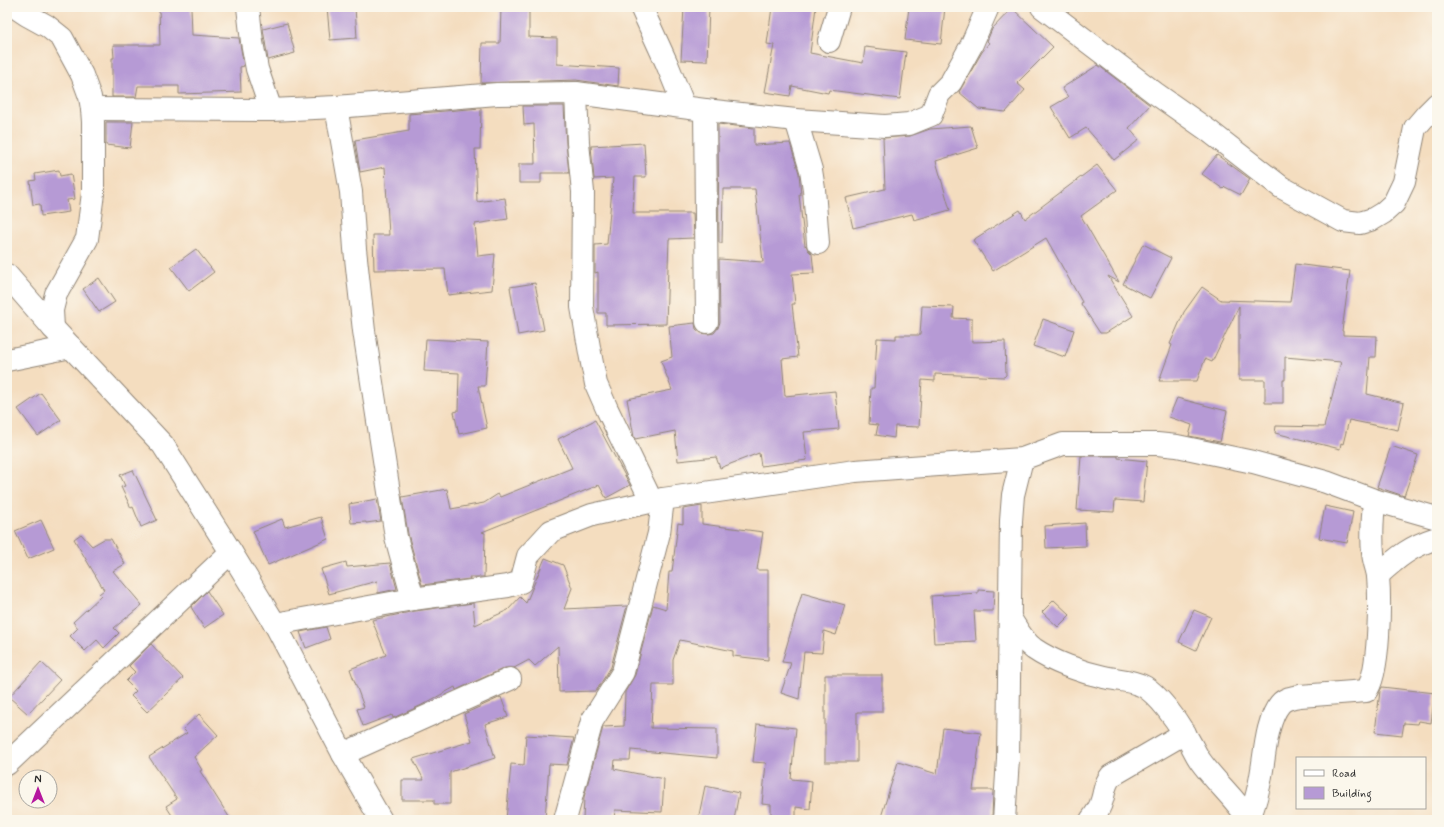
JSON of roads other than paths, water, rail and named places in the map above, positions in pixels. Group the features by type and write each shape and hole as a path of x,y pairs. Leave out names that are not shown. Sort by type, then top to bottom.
{"street":[{"path":"15,7 47,26 62,38 82,75 90,97 92,108 93,193 87,239 56,294 52,310 53,328"},
{"path":"248,7 257,69 271,110"},
{"path":"641,7 667,64 694,108 707,322"},
{"path":"829,41 839,7"},
{"path":"92,108 271,110 336,108 497,94 576,93 796,120 886,126 909,124 931,115 939,94 951,82 971,46 988,7"},
{"path":"1042,7 1209,131 1281,187 1343,221 1360,223 1373,219 1383,213 1394,203 1404,182 1416,128 1426,114 1437,104"},
{"path":"565,820 592,720 623,672 659,533 658,500 607,409 596,384 590,353 582,307 583,192 578,143 576,93"},
{"path":"336,108 351,192 355,249 364,331 396,537 413,599"},
{"path":"796,120 811,170 818,243"},
{"path":"7,275 53,328 163,445 275,624 343,754 381,820"},
{"path":"7,360 71,347"},
{"path":"275,624 413,599 508,586 521,582 528,556 551,531 592,515 658,500 855,471 1022,459 1063,444 1157,444 1177,446 1253,462 1326,482 1374,500 1437,518"},
{"path":"1004,820 1008,759 1012,503 1022,459"},
{"path":"1249,820 1258,790 1269,728 1281,703 1289,698 1300,696 1366,691 1370,687 1377,648 1379,615 1378,575 1373,553 1374,500"},
{"path":"1378,575 1407,550 1423,542 1437,538"},
{"path":"7,764 231,552"},
{"path":"1010,618 1023,638 1034,648 1068,666 1102,677 1144,687 1153,694 1163,704 1185,733 1199,758 1215,779 1236,801 1249,820"},
{"path":"343,754 510,679"},
{"path":"1091,820 1098,811 1103,799 1104,786 1111,776 1185,733"}]}
